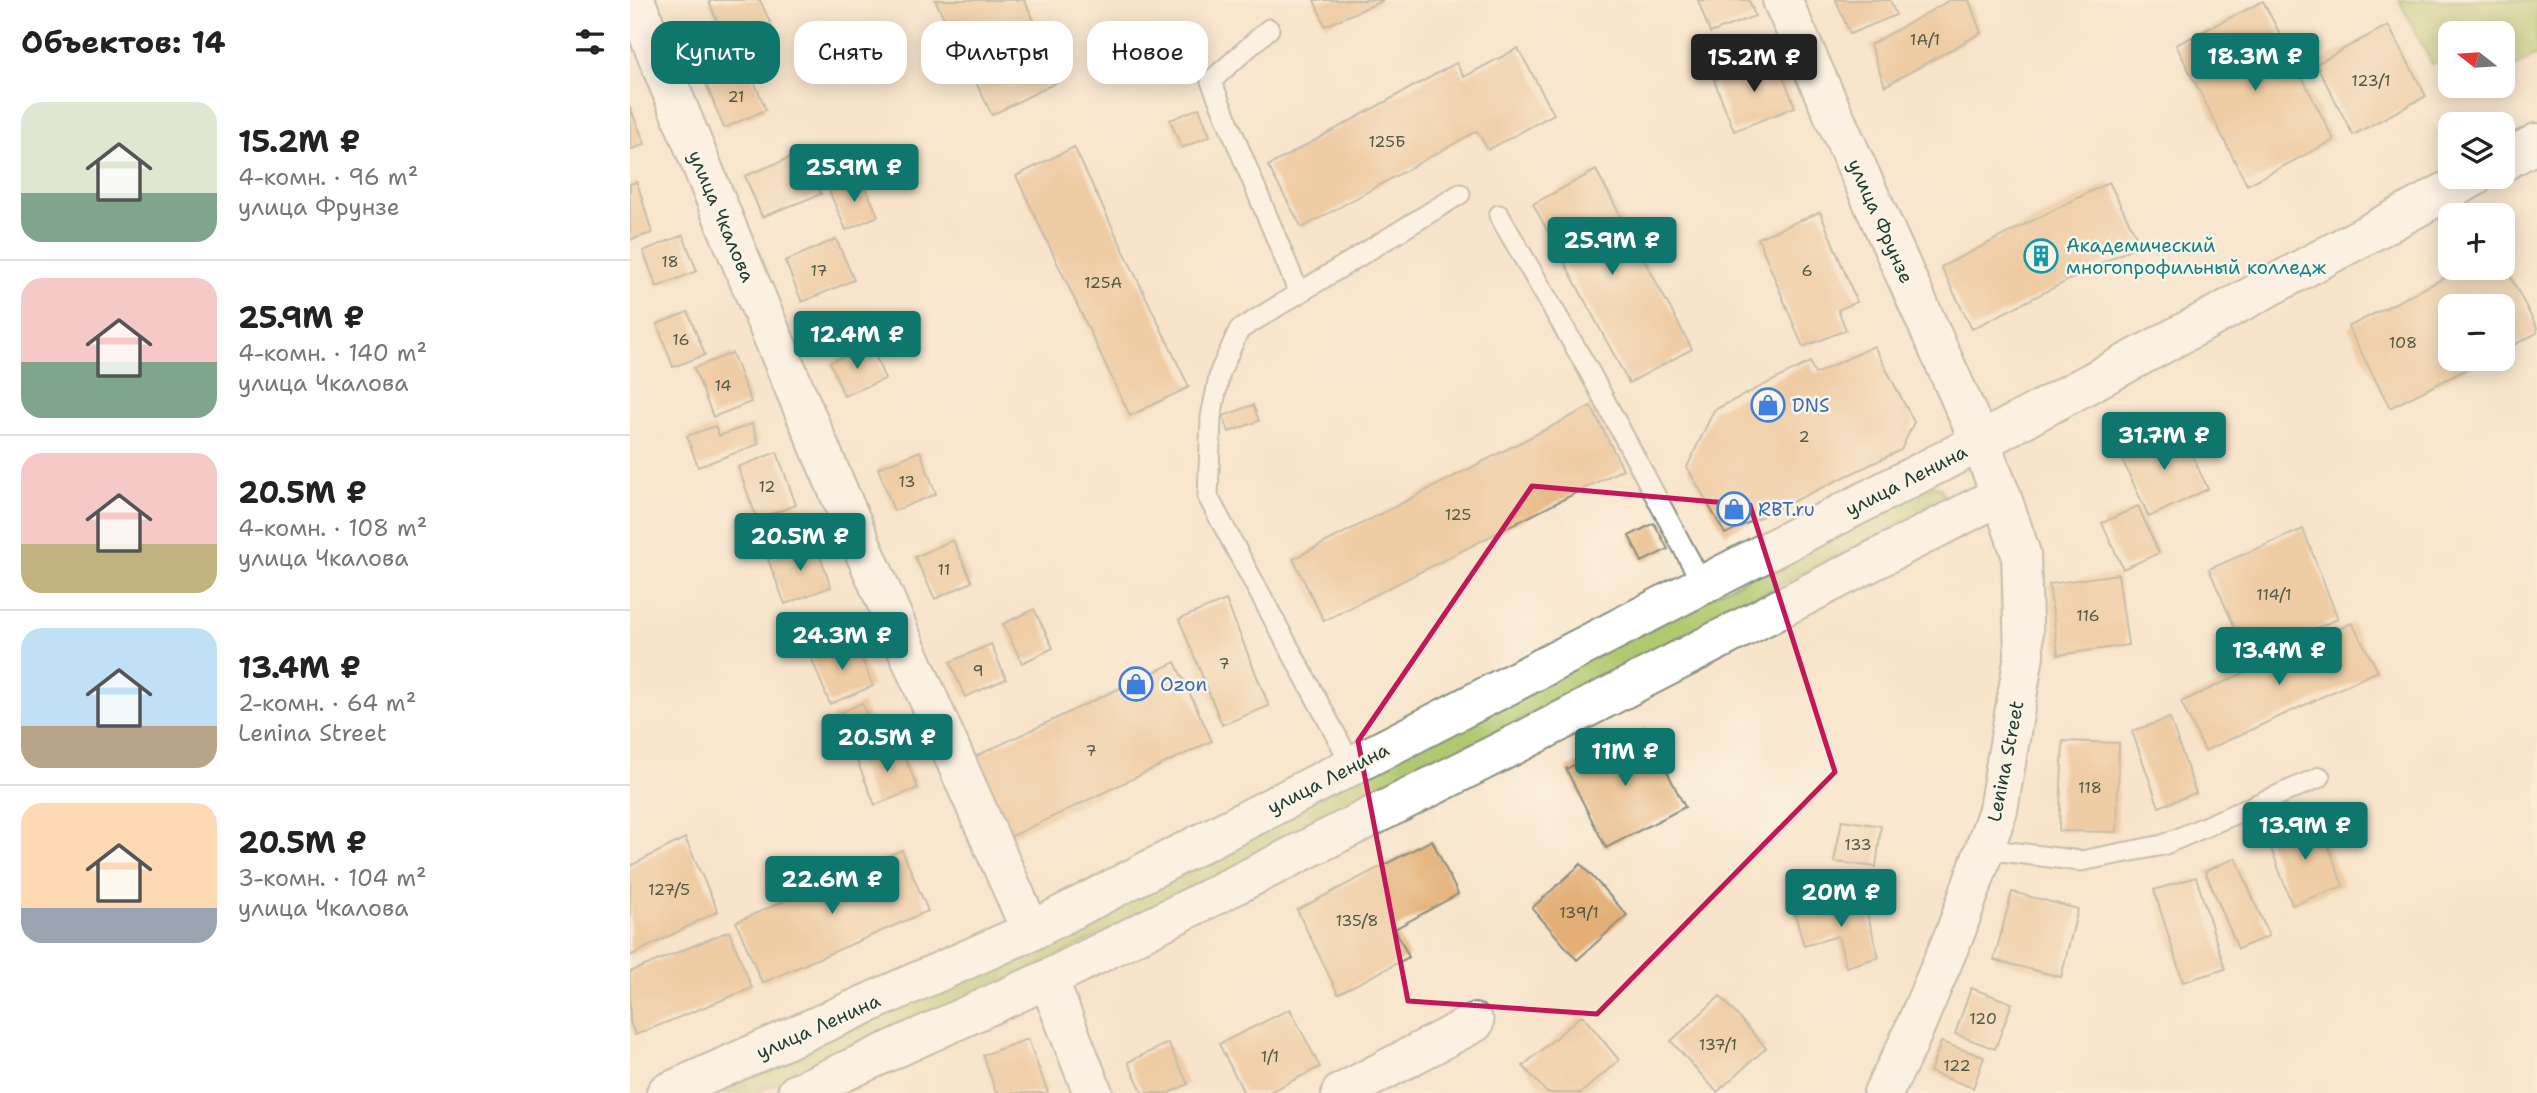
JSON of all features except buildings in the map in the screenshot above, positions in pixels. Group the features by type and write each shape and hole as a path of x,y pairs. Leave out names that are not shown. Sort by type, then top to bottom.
{"street":[{"name":"улица Чкалова","path":"635,0 708,184 923,688 1031,931"},
{"name":"улица Фрунзе","path":"1782,0 1980,442 2001,495"},
{"path":"1980,442 2452,189"},
{"name":"улица Ленина","path":"666,1093 1031,931 1980,442"},
{"path":"797,1093 1048,979 1550,727 2001,495"},
{"name":"Lenina Street","path":"1883,1093 1907,1046 1957,928 1998,810 2024,655 2021,554 2001,495"},
{"path":"1048,979 1093,1093"},
{"path":"1341,1093 1474,1023"}],"lane":[{"path":"1269,29 1211,81 1299,293"},
{"path":"1352,765 1208,497 1211,417 1220,372 1239,330 1460,194"},
{"path":"1499,215 1589,371 1703,584"},
{"path":"1985,849 2081,861 2163,845 2320,777"}],"highlighted area":[{"path":"1532,486 1750,505 1835,772 1597,1014 1408,1001 1358,741"}],"green space":[{"path":"2399,0 2537,0 2537,55 2515,67 2515,21 2438,21 2438,62 2432,64"},
{"path":"1934,485 1940,487 1945,497 1941,502 1033,969 755,1093 710,1093"}],"place":[{"name":"Академический многопрофильный колледж","path":"2041,256"},
{"name":"DNS","path":"1768,405"},
{"name":"RBT.ru","path":"1734,509"},
{"name":"Ozon","path":"1136,684"}]}
